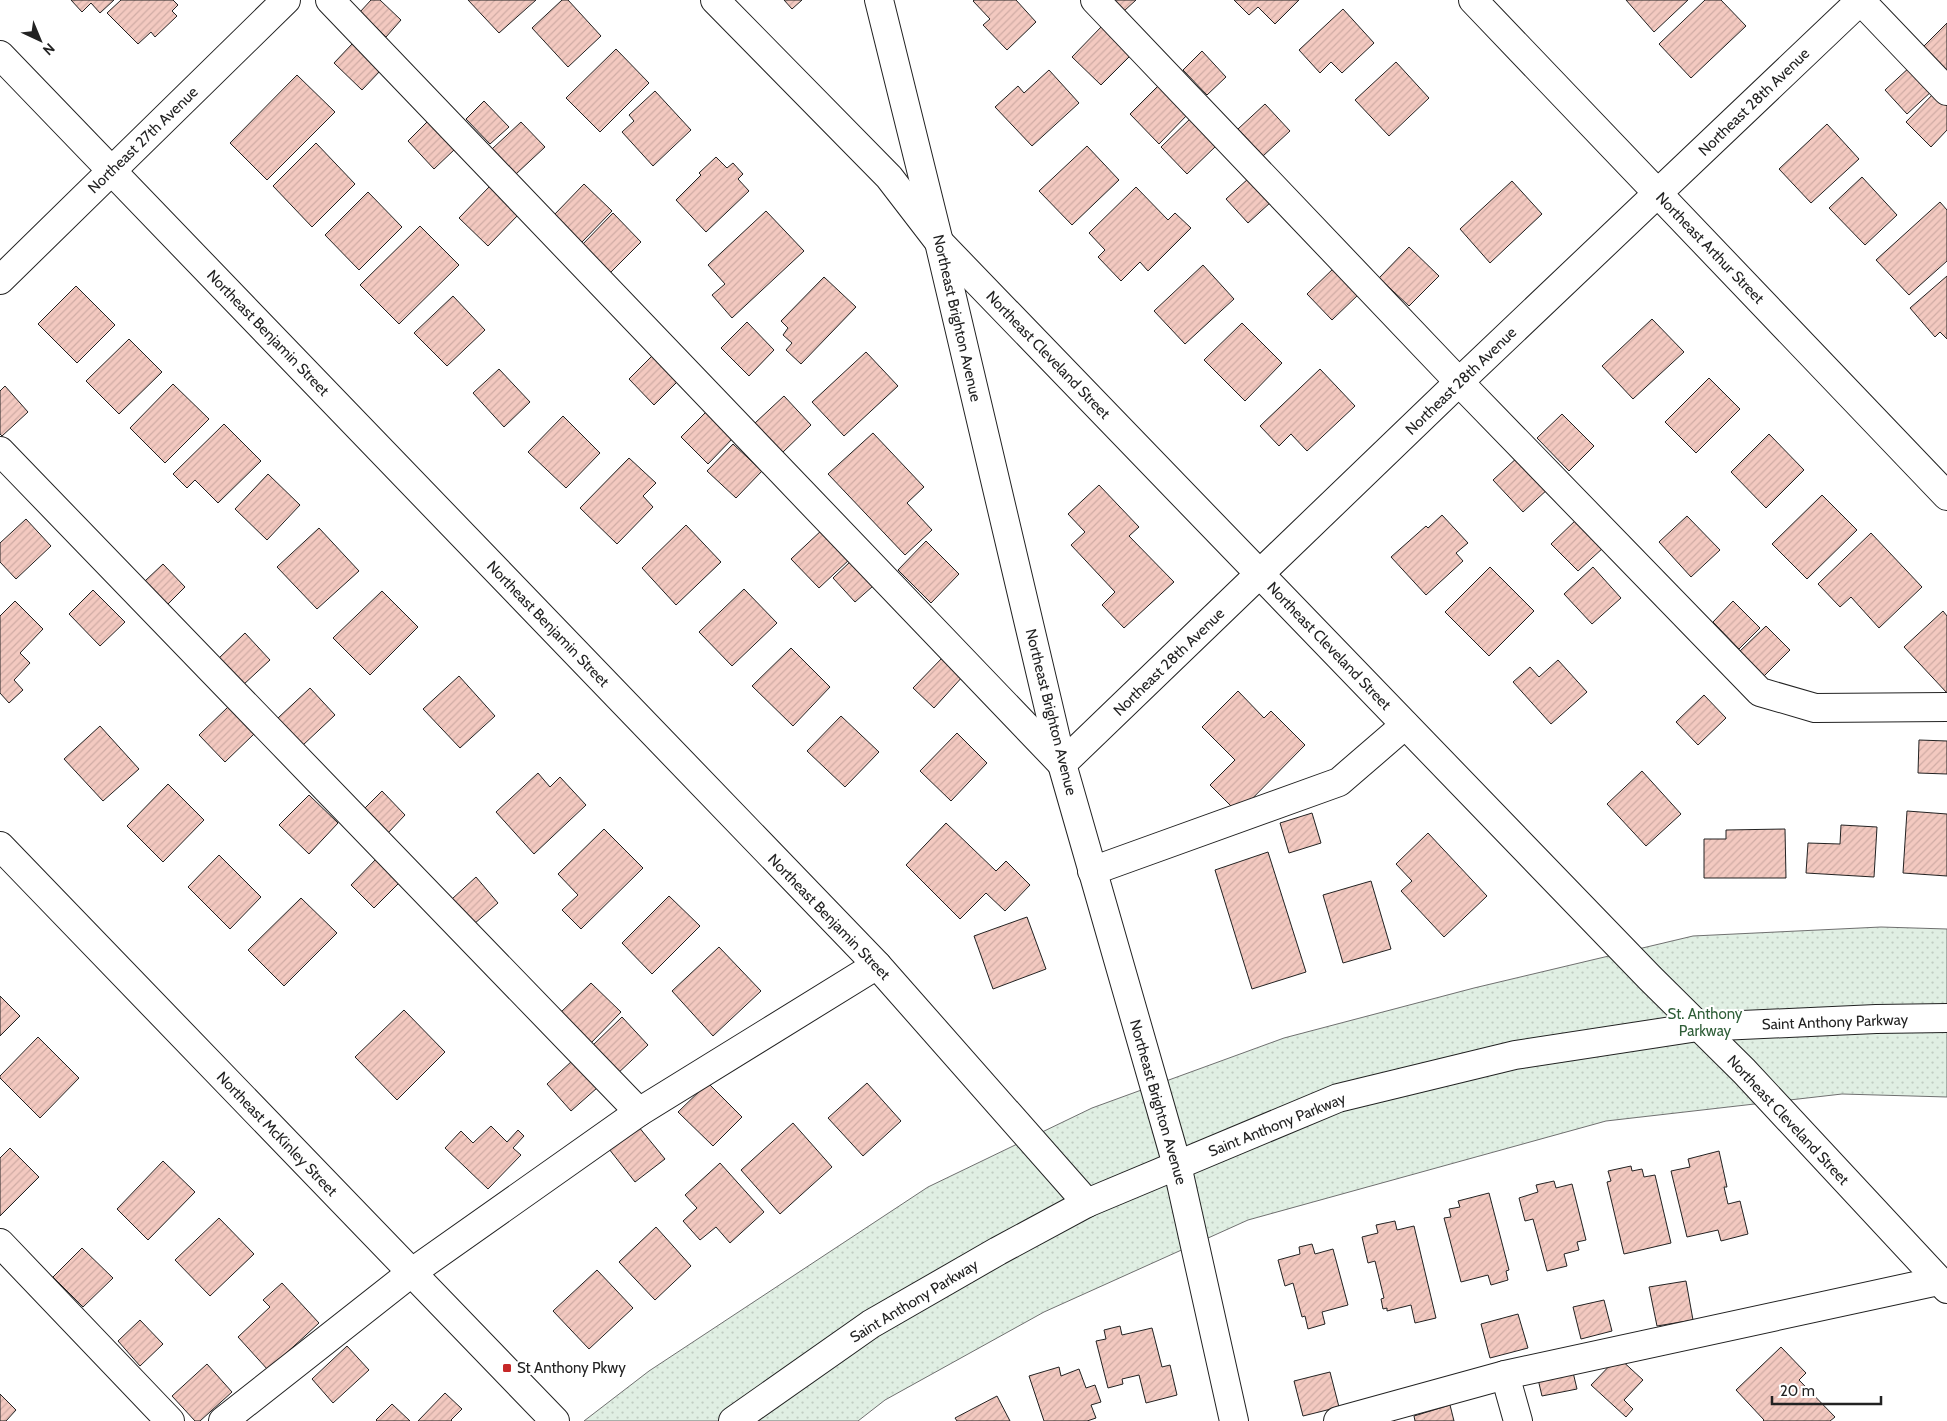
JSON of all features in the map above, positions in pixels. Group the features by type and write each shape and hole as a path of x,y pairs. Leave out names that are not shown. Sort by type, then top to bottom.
{"street":[{"name":"Northeast 27th Avenue","path":"0,280 286,0"},
{"path":"330,0 1062,764"},
{"name":"Northeast Cleveland Street","path":"715,0 889,178 939,242 1698,1027 1744,1071 1943,1285"},
{"name":"Northeast Brighton Avenue","path":"879,0 939,242 1062,764 1177,1165 1234,1421"},
{"path":"1095,0 1459,382 1760,692 1815,708 1947,707"},
{"name":"Northeast Arthur Street","path":"1473,0 1947,496"},
{"path":"1861,0 1947,91"},
{"name":"Northeast 28th Avenue","path":"1062,764 1459,382 1861,0"},
{"name":"Northeast Benjamin Street","path":"0,55 877,965 1087,1203"},
{"path":"0,451 639,1112"},
{"path":"1092,871 1339,782 1405,725"},
{"name":"Northeast McKinley Street","path":"0,846 555,1421"},
{"path":"223,1421 412,1272 639,1112 877,965"},
{"name":"Saint Anthony Parkway","path":"733,1421 871,1324 998,1250 1087,1203 1338,1098 1515,1055 1698,1027 1876,1019 1947,1018"},
{"path":"0,1243 170,1421"},
{"path":"1338,1421 1505,1375 1943,1285"},
{"path":"1505,1375 1518,1421"}],"green space":[{"name":"St. Anthony Parkway","path":"1881,927 1947,929 1947,1097 1842,1094 1606,1121 1248,1220 1044,1312 885,1400 858,1421 584,1421 649,1371 928,1187 1092,1108 1284,1038 1474,988 1693,936"}],"building":[{"path":"71,0 114,0 100,13 91,3 82,12"},
{"path":"121,0 173,0 178,5 172,11 177,16 155,37 151,32 138,44 107,13"},
{"path":"371,0 380,0 401,20 386,37 360,12"},
{"path":"468,0 536,0 499,33"},
{"path":"562,0 568,0 601,36 568,67 532,28"},
{"path":"784,0 802,0 792,9"},
{"path":"974,0 1016,0 1036,22 1007,50 983,25 990,19"},
{"path":"1114,0 1136,0 1124,11"},
{"path":"1234,0 1299,0 1275,24 1258,7 1249,15"},
{"path":"1626,0 1688,0 1654,32"},
{"path":"1705,0 1721,0 1746,26 1691,78 1659,44"},
{"path":"1343,9 1374,43 1342,73 1331,62 1320,73 1299,50"},
{"path":"1947,23 1947,71 1923,47"},
{"path":"1103,25 1132,54 1101,85 1072,57"},
{"path":"352,44 381,70 362,90 334,63"},
{"path":"616,49 649,83 600,132 566,98"},
{"path":"1202,51 1226,77 1207,95 1183,70"},
{"path":"1396,62 1429,98 1389,136 1355,100"},
{"path":"1911,66 1933,90 1907,114 1885,90"},
{"path":"1049,70 1079,103 1032,146 995,107 1018,86 1024,93"},
{"path":"297,75 335,112 267,180 230,143"},
{"path":"1160,84 1189,113 1159,144 1130,114"},
{"path":"655,91 691,130 653,166 622,132 634,121 629,115"},
{"path":"1936,91 1947,103 1947,130 1931,147 1906,122"},
{"path":"484,101 509,127 490,144 466,119"},
{"path":"1265,104 1290,131 1263,156 1238,129"},
{"path":"1192,117 1218,144 1187,174 1161,147"},
{"path":"429,120 455,149 434,169 408,141"},
{"path":"521,122 545,147 516,174 492,149"},
{"path":"1827,124 1859,159 1811,203 1779,169"},
{"path":"316,143 355,184 312,227 273,186"},
{"path":"1087,146 1119,180 1072,225 1039,191"},
{"path":"716,157 727,168 733,163 743,174 738,179 749,191 706,232 676,200 701,175 699,173"},
{"path":"1862,177 1897,215 1865,245 1829,208"},
{"path":"1249,178 1271,202 1248,223 1226,199"},
{"path":"1512,181 1542,214 1490,263 1460,229"},
{"path":"584,184 612,211 582,242 554,215"},
{"path":"490,186 519,214 488,246 459,218"},
{"path":"1136,187 1168,220 1175,213 1191,228 1148,271 1140,262 1121,281 1098,257 1105,250 1089,233"},
{"path":"368,192 402,227 359,270 325,235"},
{"path":"1940,202 1947,210 1947,261 1909,295 1876,260"},
{"path":"766,211 804,251 732,318 712,295 725,284 708,265"},
{"path":"613,213 641,242 609,274 581,246"},
{"path":"420,226 459,265 399,324 360,285"},
{"path":"1409,247 1439,276 1409,306 1379,278"},
{"path":"1203,265 1234,299 1185,344 1154,311"},
{"path":"1335,267 1360,293 1332,320 1307,294"},
{"path":"1947,276 1947,339 1940,332 1935,337 1910,308"},
{"path":"824,277 856,307 801,364 786,350 792,343 783,335 788,328 781,321"},
{"path":"76,286 115,325 77,363 38,324"},
{"path":"453,296 485,330 447,366 414,333"},
{"path":"1652,319 1684,352 1633,399 1602,366"},
{"path":"747,322 774,350 749,376 721,348"},
{"path":"1242,323 1282,363 1245,401 1204,360"},
{"path":"129,339 162,372 119,414 86,381"},
{"path":"866,352 898,386 844,436 812,402"},
{"path":"653,355 679,380 654,405 629,379"},
{"path":"499,369 530,402 504,427 473,393"},
{"path":"1320,369 1355,406 1307,451 1291,434 1279,446 1260,426"},
{"path":"1709,378 1740,409 1696,453 1665,422"},
{"path":"173,384 209,419 165,463 130,428"},
{"path":"5,386 28,412 2,436 0,434 0,391"},
{"path":"784,396 811,425 782,453 755,423"},
{"path":"707,411 734,437 708,464 681,437"},
{"path":"1562,414 1594,446 1569,471 1537,438"},
{"path":"563,416 600,453 566,488 528,452"},
{"path":"224,424 261,461 218,503 195,480 187,488 173,474"},
{"path":"873,433 924,487 907,503 932,530 905,555 828,474"},
{"path":"1769,434 1804,470 1766,508 1731,472"},
{"path":"733,444 762,471 736,498 707,471"},
{"path":"1519,456 1549,488 1523,512 1493,480"},
{"path":"629,458 656,483 643,496 653,507 617,544 580,508"},
{"path":"268,474 300,505 267,540 235,509"},
{"path":"1099,485 1139,527 1129,536 1174,582 1124,628 1102,605 1115,592 1071,545 1085,532 1068,514"},
{"path":"1822,495 1857,530 1807,579 1772,544"},
{"path":"1442,515 1468,543 1456,553 1463,561 1426,595 1391,557 1426,526 1428,528"},
{"path":"1687,516 1720,550 1691,577 1659,542"},
{"path":"26,519 51,546 16,579 0,562 0,543"},
{"path":"1577,519 1604,547 1578,571 1551,544"},
{"path":"686,525 721,562 676,605 642,568"},
{"path":"319,528 359,571 317,609 277,567"},
{"path":"823,529 851,558 819,588 791,559"},
{"path":"1871,533 1922,587 1879,628 1851,597 1840,607 1818,584"},
{"path":"926,541 959,574 931,603 898,570"},
{"path":"851,561 873,586 855,602 833,578"},
{"path":"163,564 185,587 167,605 145,581"},
{"path":"1490,567 1534,611 1489,656 1445,612"},
{"path":"1593,567 1621,598 1592,624 1564,594"},
{"path":"744,589 777,623 732,666 699,632"},
{"path":"93,590 125,622 100,646 69,614"},
{"path":"382,591 418,627 370,675 333,638"},
{"path":"15,601 43,629 20,653 30,663 14,680 23,690 9,703 0,693 0,616"},
{"path":"1733,601 1760,628 1739,649 1713,622"},
{"path":"1943,611 1947,616 1947,693 1904,647"},
{"path":"1766,626 1790,650 1763,677 1739,652"},
{"path":"245,633 270,660 243,685 218,659"},
{"path":"791,648 830,687 793,726 752,686"},
{"path":"944,656 964,675 934,708 913,688"},
{"path":"1558,660 1587,692 1551,724 1513,682 1530,667 1539,677"},
{"path":"459,676 495,716 460,748 423,709"},
{"path":"310,688 335,715 303,745 278,718"},
{"path":"1238,691 1264,718 1271,711 1305,745 1238,813 1210,785 1235,760 1202,727"},
{"path":"1704,695 1726,718 1698,745 1676,722"},
{"path":"228,707 254,734 225,762 199,735"},
{"path":"841,716 879,752 845,787 807,751"},
{"path":"100,726 139,769 103,801 64,759"},
{"path":"957,733 987,763 951,801 920,771"},
{"path":"1919,740 1947,741 1947,774 1918,773"},
{"path":"1642,771 1681,814 1646,846 1607,804"},
{"path":"538,773 550,787 560,777 586,805 534,854 496,812"},
{"path":"168,784 204,820 163,862 127,826"},
{"path":"382,791 405,815 387,834 363,810"},
{"path":"309,795 338,823 309,854 279,825"},
{"path":"1907,811 1947,814 1947,876 1903,873"},
{"path":"1312,813 1321,843 1289,853 1280,823"},
{"path":"946,823 996,871 1006,861 1030,885 1005,911 986,893 960,919 906,865"},
{"path":"1841,825 1877,827 1874,877 1806,873 1808,843 1840,844"},
{"path":"604,829 643,868 581,929 562,910 578,895 558,874"},
{"path":"1785,829 1786,878 1704,878 1704,839 1726,839 1726,830"},
{"path":"1428,833 1487,896 1444,937 1401,891 1412,881 1396,864"},
{"path":"1268,852 1306,972 1252,989 1215,870"},
{"path":"219,855 261,897 230,929 188,887"},
{"path":"377,858 400,882 374,908 351,885"},
{"path":"476,877 498,903 474,924 452,899"},
{"path":"1371,881 1391,949 1343,963 1323,895"},
{"path":"669,896 700,926 652,974 622,943"},
{"path":"301,898 337,933 284,986 248,950"},
{"path":"1027,917 1046,969 993,989 974,936"},
{"path":"719,947 761,991 713,1036 672,991"},
{"path":"591,983 621,1012 590,1044 559,1014"},
{"path":"0,996 20,1016 0,1036"},
{"path":"404,1010 445,1052 397,1100 355,1057"},
{"path":"622,1017 648,1045 616,1075 591,1047"},
{"path":"38,1037 79,1078 40,1118 0,1078"},
{"path":"572,1061 597,1088 571,1111 547,1084"},
{"path":"708,1083 742,1117 713,1146 678,1112"},
{"path":"867,1083 901,1121 863,1156 828,1118"},
{"path":"793,1123 832,1167 780,1214 741,1170"},
{"path":"491,1126 507,1142 518,1130 524,1136 513,1148 521,1155 488,1189 445,1148 461,1131 473,1143"},
{"path":"638,1126 665,1159 635,1182 609,1149"},
{"path":"10,1148 39,1177 0,1216 0,1158"},
{"path":"1719,1151 1727,1187 1724,1187 1728,1204 1740,1201 1748,1234 1721,1241 1718,1230 1687,1237 1671,1171 1690,1167 1688,1159"},
{"path":"163,1161 195,1192 148,1240 117,1209"},
{"path":"720,1163 764,1212 730,1243 716,1227 700,1240 683,1221 697,1208 685,1195"},
{"path":"1631,1166 1632,1171 1642,1169 1644,1177 1655,1175 1671,1243 1624,1254 1607,1182 1611,1181 1608,1171"},
{"path":"1554,1181 1556,1188 1572,1184 1586,1240 1577,1242 1579,1250 1564,1254 1567,1266 1547,1271 1533,1219 1525,1221 1519,1198 1538,1192 1536,1185"},
{"path":"1489,1193 1509,1270 1506,1271 1508,1280 1491,1285 1488,1275 1461,1282 1444,1218 1451,1217 1449,1209 1460,1207 1458,1201"},
{"path":"219,1218 254,1254 210,1296 175,1260"},
{"path":"1395,1221 1397,1230 1414,1226 1436,1318 1415,1323 1411,1305 1387,1311 1387,1308 1383,1309 1381,1299 1384,1298 1375,1261 1368,1263 1362,1237 1378,1233 1376,1225"},
{"path":"656,1227 691,1266 655,1300 619,1262"},
{"path":"1312,1244 1315,1254 1333,1249 1348,1305 1322,1312 1325,1324 1308,1329 1305,1316 1302,1317 1293,1283 1285,1286 1278,1260 1300,1254 1299,1247"},
{"path":"82,1248 113,1278 83,1307 53,1277"},
{"path":"597,1270 633,1308 589,1349 553,1311"},
{"path":"1686,1281 1693,1320 1657,1326 1649,1287"},
{"path":"282,1283 319,1323 268,1370 238,1337 270,1307 263,1300"},
{"path":"1604,1300 1612,1331 1581,1339 1573,1307"},
{"path":"1518,1314 1528,1348 1490,1358 1481,1324"},
{"path":"140,1320 163,1344 140,1366 118,1341"},
{"path":"1120,1326 1122,1335 1152,1328 1162,1367 1170,1365 1177,1395 1146,1403 1139,1375 1122,1379 1123,1384 1108,1388 1096,1341 1106,1339 1104,1330"},
{"path":"347,1346 369,1370 333,1403 312,1379"},
{"path":"1781,1347 1806,1373 1799,1380 1835,1417 1830,1421 1763,1421 1736,1390"},
{"path":"1618,1357 1643,1380 1624,1400 1633,1409 1626,1417 1591,1385"},
{"path":"207,1364 232,1392 200,1421 195,1421 172,1396"},
{"path":"1059,1367 1061,1376 1079,1369 1086,1388 1095,1385 1101,1402 1091,1405 1096,1418 1087,1421 1044,1421 1029,1376"},
{"path":"1572,1368 1577,1389 1542,1396 1537,1375"},
{"path":"1330,1372 1339,1407 1303,1416 1294,1381"},
{"path":"445,1393 462,1409 452,1421 418,1421"},
{"path":"0,1394 16,1410 6,1421 0,1421"},
{"path":"997,1396 1010,1421 957,1421 955,1418"},
{"path":"392,1404 410,1421 377,1421"},
{"path":"1450,1405 1454,1421 1415,1421 1414,1416"}],"place":[{"name":"St Anthony Pkwy","path":"507,1368"}]}
